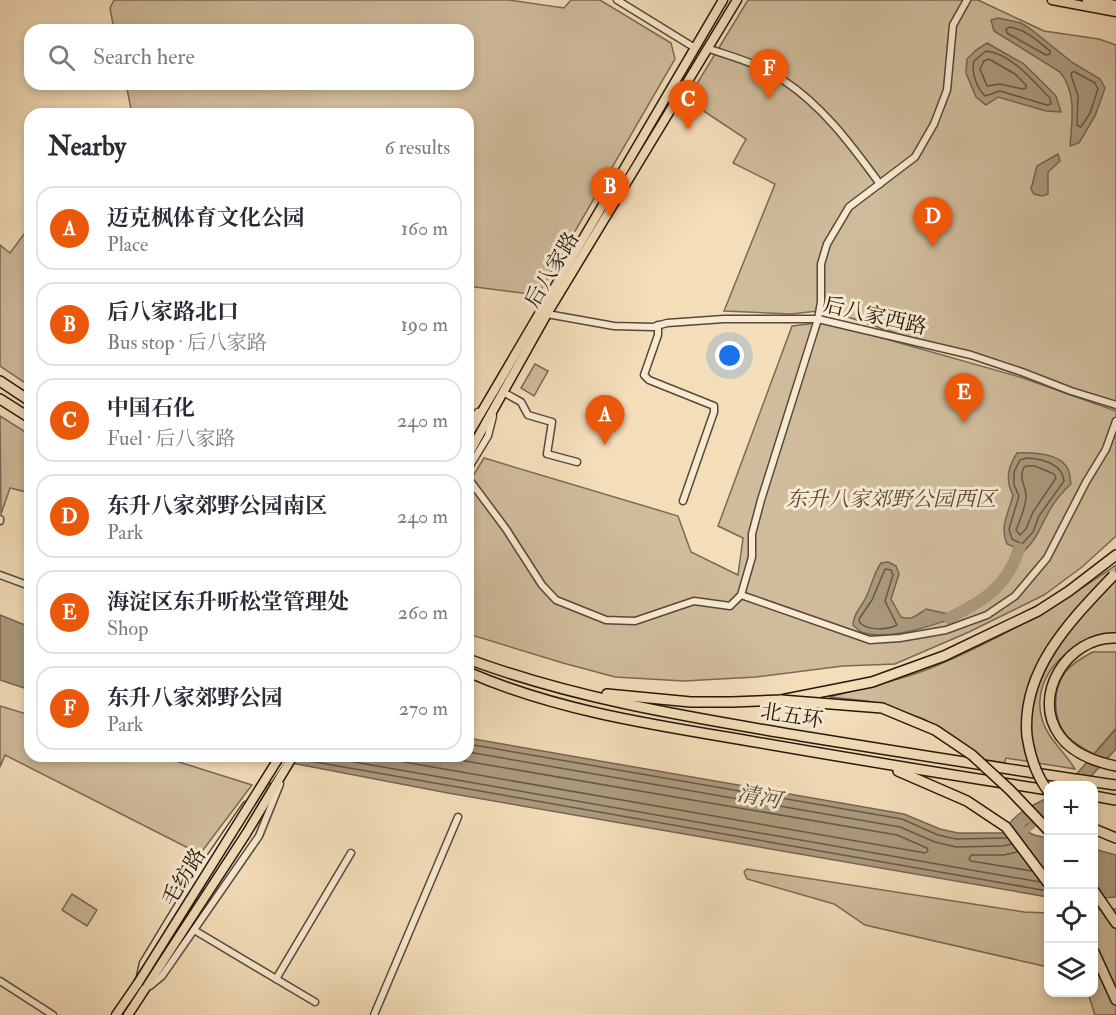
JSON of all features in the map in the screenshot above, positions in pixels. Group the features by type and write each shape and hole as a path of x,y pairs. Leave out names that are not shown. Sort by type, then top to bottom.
{"highway":[{"path":"0,381 24,397"},
{"path":"0,399 24,414"},
{"path":"781,700 872,682 944,656 1038,611 1116,555"},
{"path":"1044,784 1036,771 1029,750 1026,709 1031,691 1038,671 1052,647 1087,603 1115,574"},
{"path":"1116,638 1098,640 1078,650 1062,665 1050,694 1054,725 1060,736 1070,746 1090,759 1116,766"},
{"name":"北五环","path":"474,661 524,679 639,707 716,722 1116,785"},
{"name":"北五环","path":"474,674 524,693 636,721 1044,789"},
{"path":"577,692 691,702 781,700 882,708 935,730 972,755 1044,826"},
{"path":"882,764 967,801 1006,827 1044,878"},
{"path":"1098,797 1116,800"},
{"path":"1098,831 1116,838"},
{"path":"1098,897 1116,923"},
{"path":"1098,961 1116,1000"}],"main road":[{"name":"后八家路","path":"474,444 492,403 723,0"},
{"name":"后八家路","path":"474,423 503,392 547,314 737,0"},
{"path":"1053,0 1116,12"},
{"path":"1087,0 1116,5"},
{"name":"毛纺路","path":"116,1015 279,762"},
{"name":"毛纺路","path":"128,1015 246,834 289,762"}],"street":[{"path":"617,0 695,48"},
{"path":"474,486 506,529 542,585 556,600 606,620 635,621 694,601 730,606 741,595 752,557 752,534 758,512 818,318 821,302 821,264 827,244 849,207 915,157 934,124 947,90 953,25 967,0"},
{"path":"707,48 756,66 783,79 818,108 854,149 880,184"},
{"name":"后八家西路","path":"547,314 614,326 653,327 667,323 724,319 818,318 971,356 1022,372 1071,392 1116,405"},
{"path":"658,325 658,335 644,375 649,380 714,406 714,412 683,501"},
{"path":"503,392 521,402 528,415 552,422 547,454 577,462"},
{"name":"后八家路","path":"474,459 488,436 492,403"},
{"path":"741,595 870,640 900,638 946,630 987,615 1016,596 1047,558 1086,482 1106,449 1116,421"},
{"path":"0,575 24,584"},
{"path":"138,983 143,963 183,897 232,822 274,774 280,762"},
{"path":"147,988 162,976 259,836 280,784"},
{"path":"374,1015 458,817"},
{"path":"276,979 351,853"},
{"path":"194,930 315,1002"},
{"path":"0,981 53,1015"}],"green space":[{"path":"114,0 509,0 564,8 571,0 600,0 671,43 675,59 538,295 474,287 474,108 131,108 127,90 474,90 474,24 113,24 110,8"},
{"path":"748,0 978,0 1044,31 1099,39 1116,45 1116,407 827,310 791,314 724,311 775,184 733,163 746,139 687,100"},
{"path":"24,234 24,382 0,366 0,245 10,253"},
{"name":"东升八家郊野公园西区","path":"826,322 1020,377 1116,411 1116,536 1082,567 1044,595 969,632 895,664 843,666 756,677 684,681 615,677 474,636 474,474 484,458 678,516 691,552 738,575 743,538 718,526 792,326"},
{"path":"535,364 548,371 534,396 521,388"},
{"path":"0,416 24,431 24,492 10,488 1,514"},
{"path":"1116,565 1116,633 1085,641 1071,650 1059,660 1042,687 1040,703 1044,726 1075,769 1006,758 1004,763 984,760 924,719 868,701 829,697 906,677 955,658 1026,621"},
{"path":"1093,652 1116,652 1116,728 1094,754 1067,736 1056,713 1056,695 1061,678 1078,660"},
{"path":"0,706 24,713 24,762 179,762 252,785 200,854 5,755 0,767"},
{"path":"747,869 1024,912 1044,913 1044,966 865,925 834,904 747,879 744,872"},
{"path":"72,894 97,910 87,926 62,910"},
{"path":"1116,909 1116,1015 1095,1015 1089,997 1098,997 1098,910"}],"water":[{"path":"998,18 1021,23 1073,63 1100,79 1105,88 1095,116 1079,143 1070,146 1071,98 1060,72 994,31 991,20"},
{"path":"987,43 1024,64 1056,96 1061,112 1046,111 998,97 986,105 976,97 966,73 967,59"},
{"path":"1058,154 1060,161 1048,172 1048,194 1042,196 1034,194 1031,189 1037,166"},
{"path":"1017,453 1038,453 1059,460 1068,469 1071,484 1053,505 1034,540 1024,551 1007,544 1004,531 1013,495 1009,484 1009,474 1011,463"},
{"path":"888,562 896,566 899,574 891,599 901,617 911,618 926,609 948,614 949,618 926,627 884,635 873,635 855,627 853,625 855,617 881,563"},
{"path":"0,615 24,625 24,688 0,680"},
{"path":"1116,729 1116,749 1087,781 1070,781"},
{"name":"清河","path":"474,739 904,814 940,829 958,833 1003,833 1016,816 1044,800 1044,816 1026,825 1024,830 1044,837 1044,896 448,793 286,762 474,762"},
{"path":"1098,850 1116,855 1116,897 1098,899"}],"waterway":[{"path":"949,618 983,599 1001,583 1019,549"},
{"path":"1020,835 1044,816"}],"place":[{"name":"东升八家郊野公园","path":"769,99"},
{"name":"中国石化","path":"688,130"},
{"name":"后八家路北口","path":"610,217"},
{"name":"东升八家郊野公园南区","path":"933,247"},
{"name":"海淀区东升听松堂管理处","path":"964,423"},
{"name":"迈克枫体育文化公园","path":"605,445"}]}
